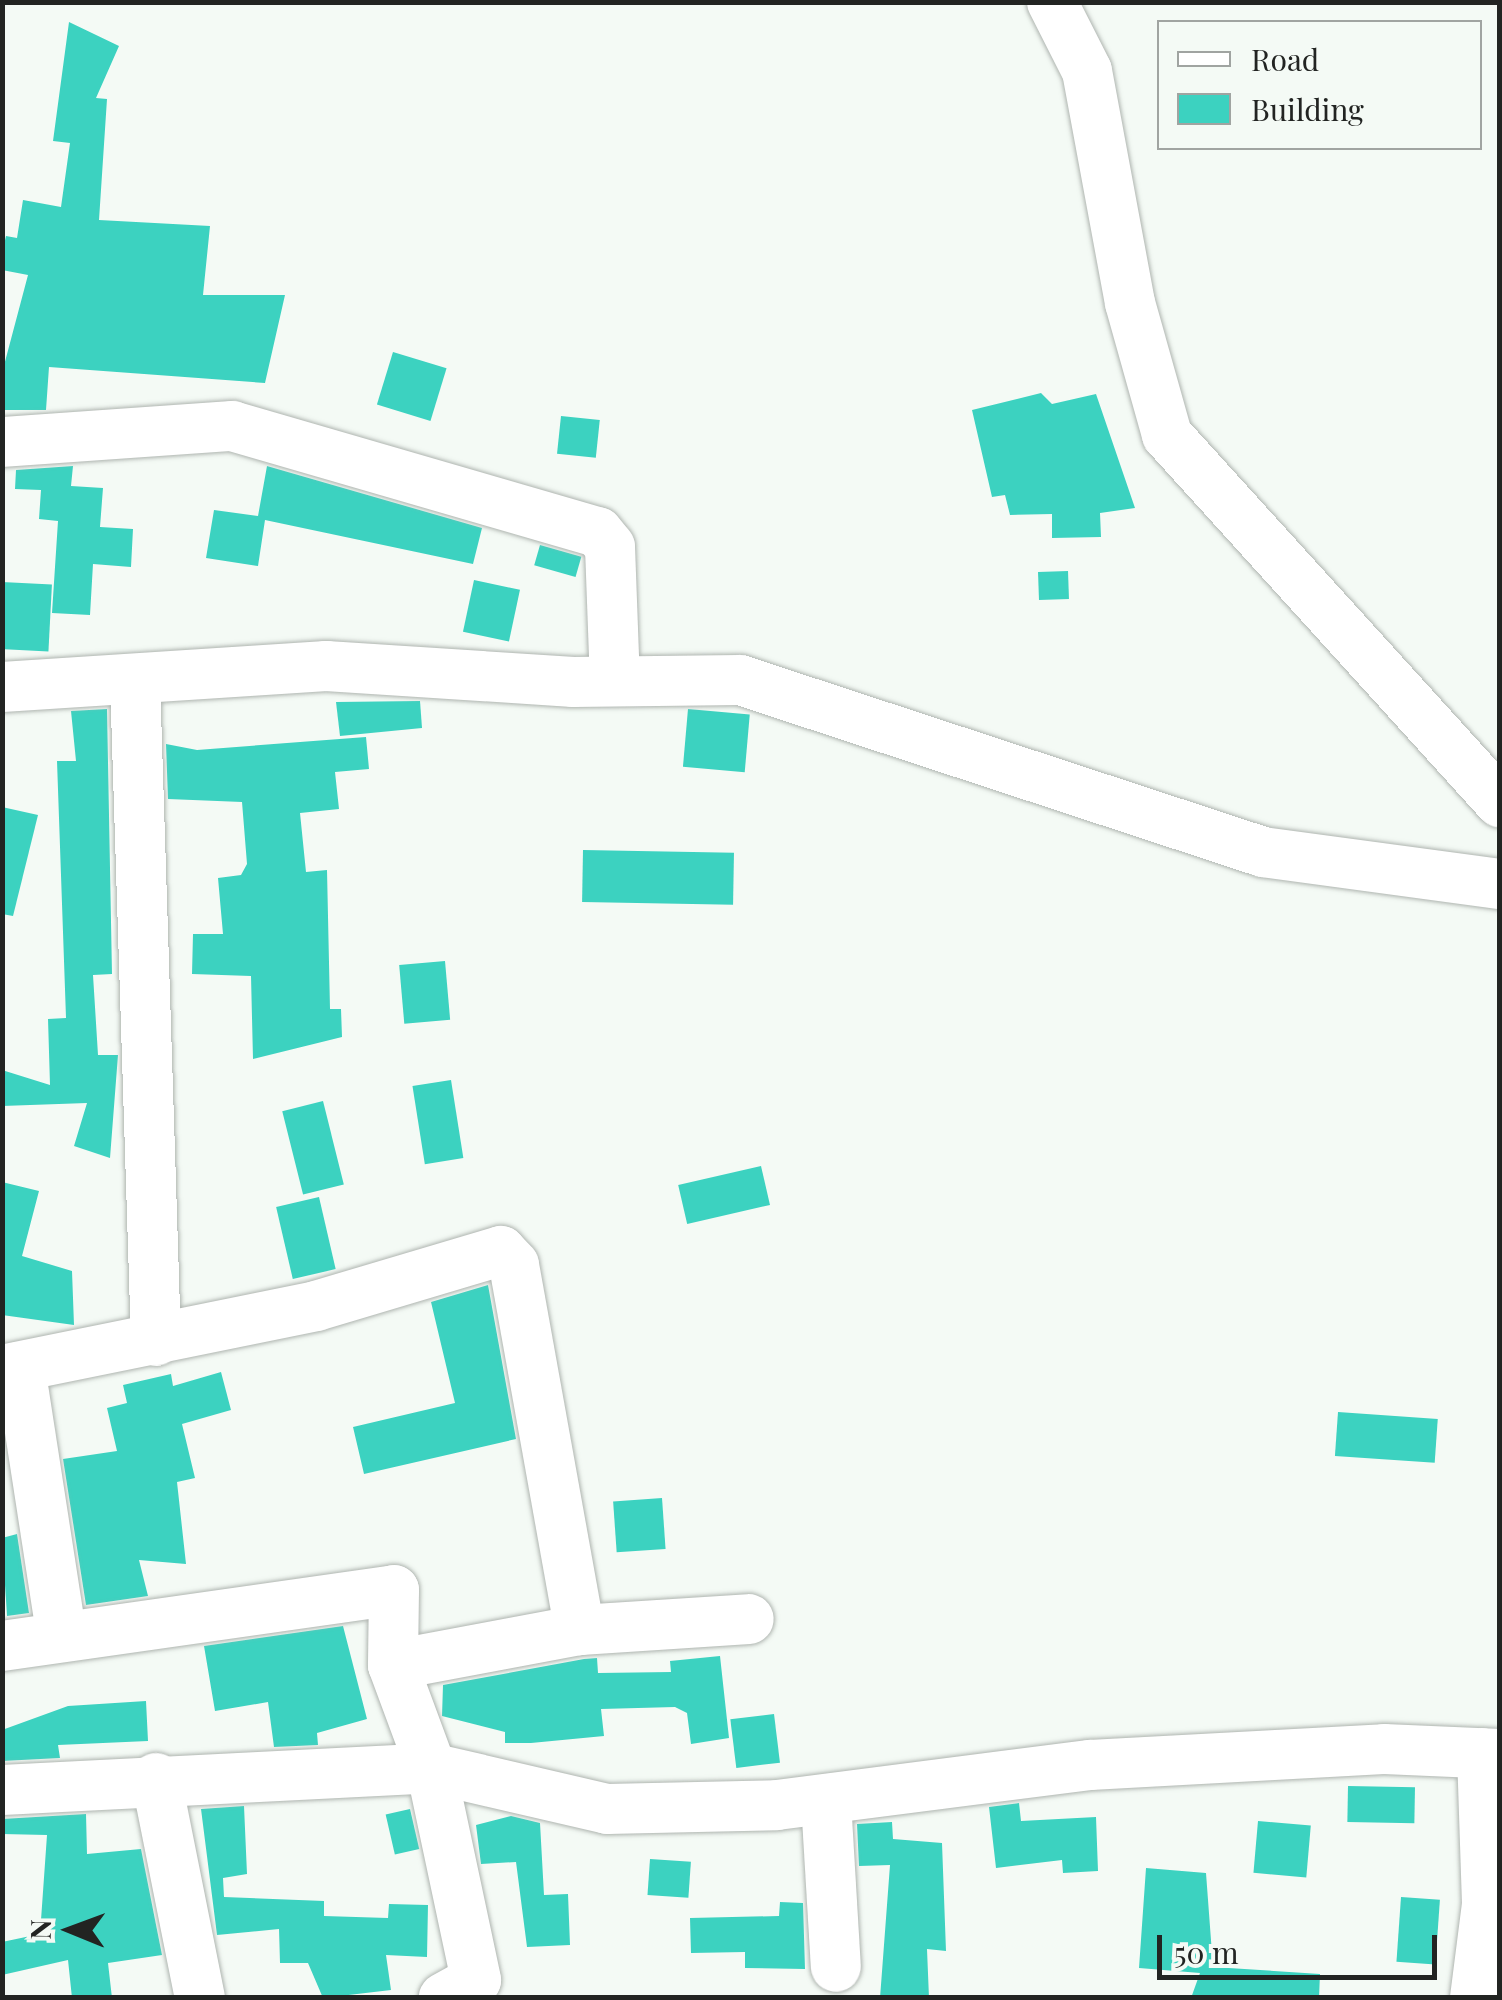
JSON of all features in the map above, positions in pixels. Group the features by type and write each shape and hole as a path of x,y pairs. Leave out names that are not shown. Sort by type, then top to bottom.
{"street":[{"path":"1052,2 1086,70 1109,170 1130,302 1168,436 1500,802"},
{"path":"2,442 232,426 598,532 610,548 616,681"},
{"path":"2,687 326,666 616,681 754,683 1226,842 1355,871 1500,884"},
{"path":"135,680 156,1341"},
{"path":"62,1637 11,1368 156,1341 501,1251 514,1265 580,1630"},
{"path":"2,1646 394,1590 393,1665 431,1768 475,1992"},
{"path":"393,1665 580,1630 749,1619"},
{"path":"2,1790 156,1778 431,1768 608,1809 826,1801 1090,1765 1384,1748 1491,1754 1487,1904 1475,1998"},
{"path":"156,1778 200,1998"},
{"path":"826,1801 836,1967"}],"building":[{"path":"69,22 119,46 96,98 107,99 99,220 210,226 203,295 285,295 265,383 49,367 46,410 2,410 2,373 28,275 2,270 2,253 6,236 17,238 23,200 61,207 70,143 53,141"},
{"path":"393,352 447,368 430,421 377,405"},
{"path":"1041,393 1052,404 1096,394 1135,508 1100,513 1101,537 1052,538 1052,514 1010,515 1005,495 992,497 972,410"},
{"path":"561,416 600,420 596,458 557,454"},
{"path":"73,466 71,486 103,488 100,527 133,529 131,567 93,564 90,615 52,613 58,521 39,519 41,490 15,489 16,470"},
{"path":"267,466 482,528 473,564 265,520 258,566 206,558 214,510 258,516"},
{"path":"540,545 581,557 576,577 534,565"},
{"path":"1068,571 1069,599 1039,600 1038,572"},
{"path":"474,580 520,590 509,642 463,632"},
{"path":"2,582 52,585 48,652 2,649"},
{"path":"420,701 422,728 340,736 336,702"},
{"path":"107,709 112,974 93,975 98,1055 118,1055 110,1158 74,1146 87,1103 2,1106 2,1070 50,1085 48,1019 66,1018 57,761 76,761 71,711"},
{"path":"688,709 750,714 745,772 683,767"},
{"path":"366,737 369,769 335,772 339,809 300,813 306,872 327,870 330,1009 341,1009 342,1037 253,1059 251,976 192,974 193,934 223,934 218,878 241,875 247,864 242,802 168,799 166,744 197,750"},
{"path":"2,807 38,815 13,916 2,914"},
{"path":"583,850 734,853 733,905 582,902"},
{"path":"445,961 450,1020 404,1024 399,965"},
{"path":"451,1080 463,1158 425,1164 412,1086"},
{"path":"323,1101 344,1184 303,1195 282,1111"},
{"path":"761,1166 770,1205 687,1224 678,1185"},
{"path":"2,1182 39,1191 22,1256 72,1271 74,1325 2,1315"},
{"path":"319,1197 336,1269 293,1279 276,1207"},
{"path":"488,1285 516,1439 364,1474 353,1427 455,1403 431,1302"},
{"path":"221,1372 231,1410 182,1424 195,1478 177,1482 186,1564 139,1560 148,1596 86,1605 63,1459 117,1451 107,1408 127,1403 123,1385 171,1374 173,1386"},
{"path":"1338,1412 1438,1419 1435,1463 1335,1456"},
{"path":"662,1498 666,1549 617,1552 613,1501"},
{"path":"17,1534 29,1613 7,1616 2,1538"},
{"path":"343,1626 367,1719 317,1733 318,1745 274,1747 268,1702 215,1711 204,1646"},
{"path":"720,1656 729,1738 691,1744 687,1713 675,1707 601,1709 604,1736 531,1743 505,1743 505,1732 442,1716 443,1685 584,1659 597,1658 598,1673 671,1672 670,1661"},
{"path":"146,1701 148,1741 58,1745 60,1758 2,1761 2,1730 68,1706"},
{"path":"774,1714 780,1763 736,1768 730,1719"},
{"path":"1348,1786 1415,1787 1414,1823 1347,1822"},
{"path":"1019,1803 1021,1821 1096,1817 1098,1871 1063,1873 1062,1860 996,1868 989,1807"},
{"path":"244,1806 247,1874 223,1878 224,1897 324,1901 324,1916 388,1918 389,1904 428,1905 427,1957 386,1955 391,1990 323,1998 308,1963 280,1963 279,1929 217,1935 201,1809"},
{"path":"410,1809 419,1849 395,1855 386,1815"},
{"path":"86,1814 87,1854 141,1849 162,1955 108,1963 112,1998 72,1998 68,1960 2,1975 2,1942 40,1934 47,1835 2,1834 2,1819"},
{"path":"511,1816 540,1823 544,1895 568,1894 570,1945 527,1947 516,1862 481,1864 476,1825"},
{"path":"1258,1821 1311,1826 1306,1877 1253,1873"},
{"path":"892,1822 893,1839 942,1843 946,1951 927,1949 929,1998 880,1998 890,1865 859,1866 857,1824"},
{"path":"650,1859 691,1862 688,1898 647,1895"},
{"path":"1146,1868 1206,1873 1213,1967 1320,1974 1319,1998 1191,1998 1200,1973 1139,1968"},
{"path":"1401,1897 1440,1900 1435,1965 1396,1962"},
{"path":"780,1902 803,1903 805,1969 745,1968 745,1952 691,1953 690,1918 779,1916"}]}
